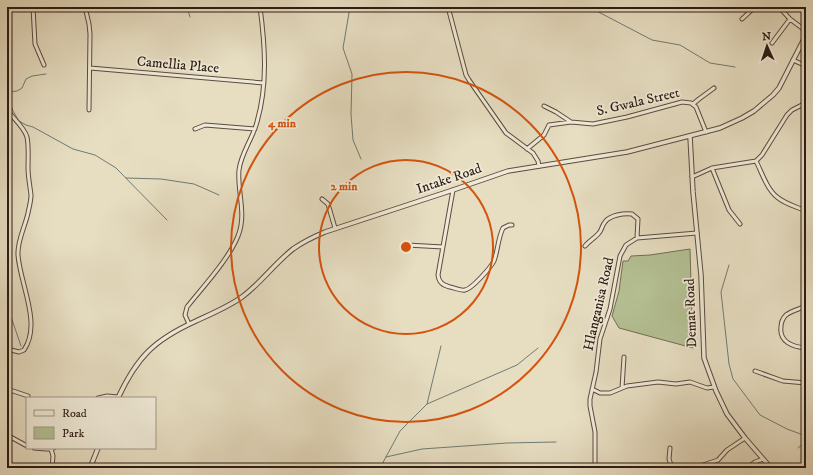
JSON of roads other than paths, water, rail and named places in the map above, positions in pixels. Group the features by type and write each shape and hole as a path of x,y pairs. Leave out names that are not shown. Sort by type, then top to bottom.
{"street":[{"path":"33,7 35,44 44,65"},
{"path":"85,7 90,34 89,110"},
{"path":"189,324 185,315 187,307 227,255 238,237 242,220 239,169 255,129 264,83 264,38 260,7"},
{"path":"448,7 469,80 506,133 536,157 540,166"},
{"path":"742,19 755,7"},
{"path":"779,7 790,19 806,31"},
{"path":"772,43 790,19"},
{"name":"Intake Road","path":"119,397 131,373 144,354 160,340 174,331 241,298 291,250 309,239 335,228 453,190 502,172 627,152 706,132 732,123 748,114 764,102 778,88 806,35"},
{"path":"794,60 806,66"},
{"name":"Camellia Place","path":"90,68 264,83"},
{"name":"S. Gwala Street","path":"694,104 714,88"},
{"name":"S. Gwala Street","path":"544,106 570,122 585,124 627,118 682,102 689,102 694,104 698,111 706,132"},
{"path":"692,177 712,168 756,161 765,151 786,116 792,110 804,103 806,122"},
{"path":"7,110 21,127 27,138 28,173 31,197 26,221 19,243 18,254 20,271 30,311 31,324 29,338 26,347 22,351 7,349"},
{"path":"527,149 544,135 549,125 570,122"},
{"path":"195,129 205,125 255,129"},
{"name":"Demat Road","path":"690,136 692,177 701,275 704,358 714,387 727,414 745,438 771,468"},
{"path":"756,161 776,197 806,211"},
{"path":"712,168 729,210 740,224"},
{"path":"453,190 438,275 439,281 443,285 466,290 471,287 494,261 501,231 506,226 512,225"},
{"path":"322,199 328,204 335,228"},
{"path":"585,246 599,233 603,224 607,220 622,214 632,214 638,219 637,238 697,233"},
{"name":"Hlanganisa Road","path":"595,468 595,432 590,406 600,338 610,309 620,256 626,245 637,238"},
{"path":"407,244 443,247"},
{"path":"806,306 786,315 782,320 780,332 784,340 790,344 796,347 806,348"},
{"path":"622,388 624,357"},
{"path":"755,371 782,380 806,383"},
{"path":"592,389 600,394 604,394 613,393 627,386 658,382 676,384 690,382 706,388 714,387"},
{"path":"7,389 28,396"},
{"path":"102,397 112,397"},
{"path":"7,435 26,445"},
{"path":"694,468 718,460 727,450 745,438"},
{"path":"670,448 669,459 672,468"},
{"path":"52,468 53,449"},
{"path":"90,468 98,449"},
{"path":"747,468 755,462 763,459"}],"waterway":[{"path":"187,7 190,17"},
{"path":"350,7 343,48 352,74 351,114 353,140 361,159"},
{"path":"589,7 652,40 680,45 710,63 735,67"},
{"path":"7,92 17,91 22,88 26,79 32,76 46,74"},
{"path":"7,96 19,121 73,149 95,155 116,168 167,220"},
{"path":"126,178 161,179 194,184 219,195"},
{"path":"729,265 721,292 729,364 733,379 760,415 787,429 806,436"},
{"path":"7,305 21,346"},
{"path":"427,404 441,346"},
{"path":"380,468 400,431 427,404 517,365 538,348"},
{"path":"798,448 806,441"},
{"path":"386,457 422,449 507,443 556,442"}]}
